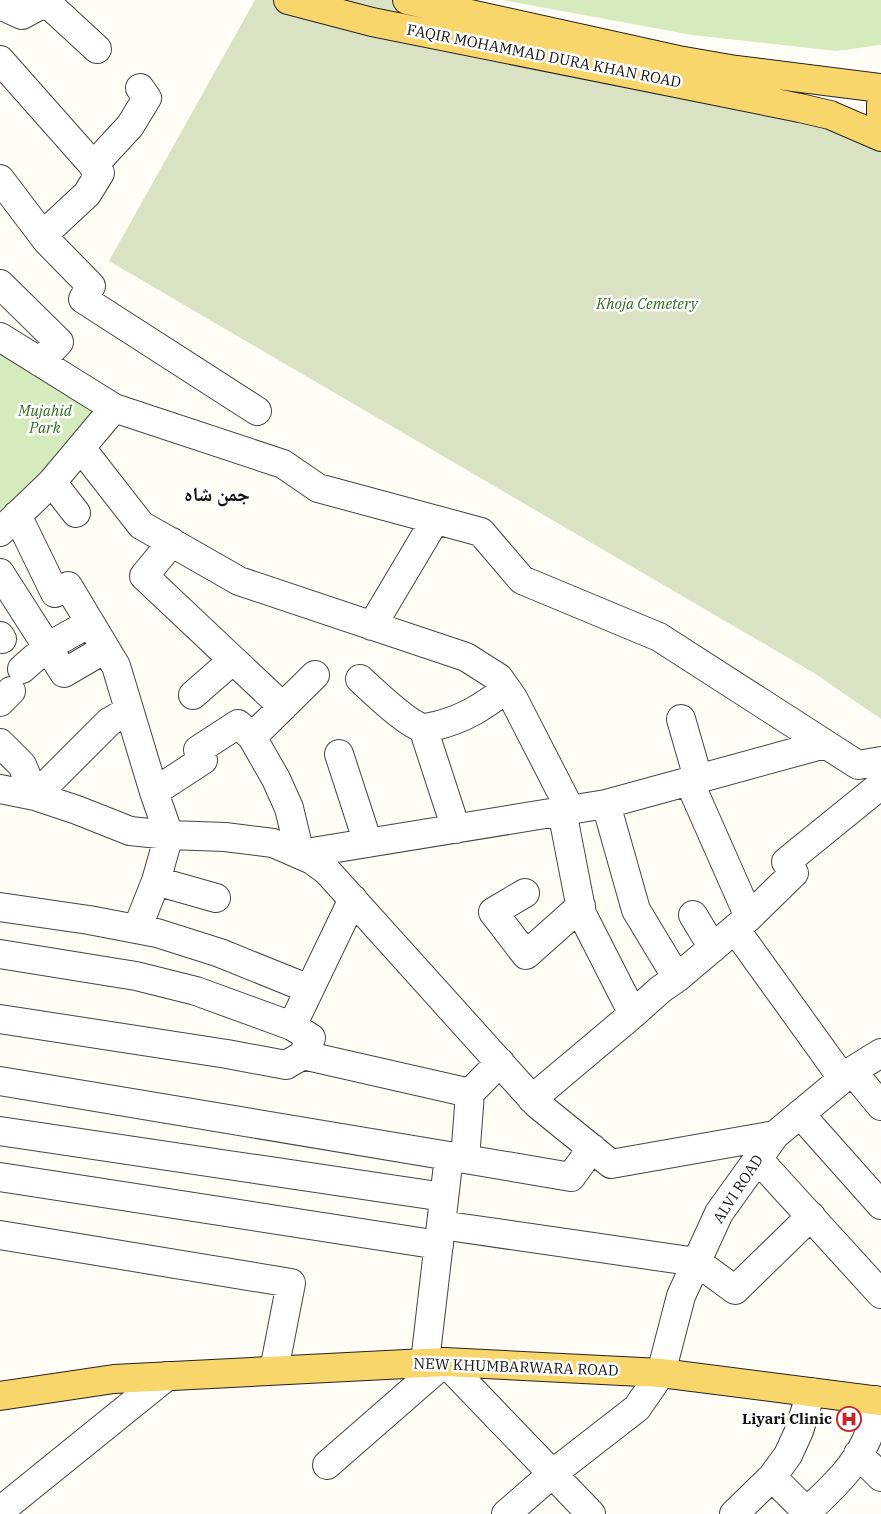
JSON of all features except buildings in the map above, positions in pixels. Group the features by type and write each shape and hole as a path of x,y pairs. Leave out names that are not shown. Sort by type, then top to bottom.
{"main road":[{"name":"FAQIR MOHAMMAD DURA KHAN ROAD","path":"288,0 372,22 800,108 830,115 881,138"},
{"name":"FAQIR MOHAMMAD DURA KHAN ROAD","path":"407,0 678,60 881,88"},
{"path":"881,105 881,122"},
{"name":"NEW KHUMBARWARA ROAD","path":"0,1396 114,1379 435,1362 661,1373 878,1400"}],"street":[{"path":"0,5 22,15 46,2 97,50"},
{"path":"0,60 100,173 87,194 43,235"},
{"path":"93,166 130,126 147,98 140,88"},
{"path":"0,179 43,235 91,286 83,299 256,411"},
{"path":"0,284 59,342 40,362"},
{"path":"0,337 114,408 283,464 318,488 481,532 522,580 659,637 858,765 880,772 786,862 794,873 742,923 532,1098"},
{"path":"114,408 52,482 9,524 55,593 68,586 116,666 169,835 156,881 137,929"},
{"path":"81,448 141,525 239,581 466,656 499,678 513,698 566,810 582,914 634,1014"},
{"path":"52,482 76,513"},
{"path":"372,626 435,520"},
{"path":"172,542 144,576 283,707"},
{"path":"0,573 64,672 105,649"},
{"path":"11,687 48,647 90,623"},
{"path":"193,695 233,660"},
{"path":"252,737 315,676"},
{"path":"360,679 412,723 423,728 450,722 475,711 506,689"},
{"path":"35,796 109,722 129,710"},
{"path":"681,719 693,780 742,923 847,1075 881,1106"},
{"path":"154,792 203,760 198,750 238,724 252,737 276,780 289,808 300,854"},
{"path":"423,728 456,829"},
{"path":"0,743 22,765 35,796"},
{"path":"300,854 606,804 825,744"},
{"path":"339,754 368,843"},
{"path":"0,789 35,796 130,831 169,835 225,837 273,843 312,860 327,871 537,1104 611,1164 775,1135"},
{"path":"606,804 636,910 676,978"},
{"path":"156,881 216,898"},
{"path":"525,893 494,912 526,955 580,906"},
{"path":"292,1026 352,900"},
{"path":"0,907 89,920 157,933 220,953 309,989"},
{"path":"693,915 713,948"},
{"path":"0,954 136,976 196,991 292,1026 311,1038 303,1055 286,1066 227,1054 0,1019"},
{"name":"ALVI ROAD","path":"506,1514 552,1474 637,1408 661,1373 681,1296 719,1214 775,1135 847,1075 881,1052"},
{"path":"303,1055 470,1093"},
{"path":"326,1465 435,1362 440,1235 444,1197 457,1158 470,1093 500,1062"},
{"path":"0,1082 571,1177 592,1148"},
{"path":"800,1114 881,1206"},
{"path":"0,1131 444,1197"},
{"path":"758,1159 881,1294"},
{"path":"0,1177 440,1235 697,1262 735,1290 811,1216"},
{"path":"0,1236 291,1283 274,1370"},
{"path":"435,1362 591,1514"},
{"path":"0,1511 167,1376"},
{"path":"730,1512 772,1476 788,1455 799,1431 811,1392"},
{"path":"772,1476 808,1513 846,1473 867,1441 878,1400"},
{"path":"858,1454 881,1477"}],"green space":[{"name":"Khoja Cemetery","path":"255,0 414,0 881,138 881,719 814,673 109,261"},
{"path":"502,0 881,0 881,45 837,51 692,35"},
{"name":"Mujahid Park","path":"0,337 114,408 0,540"}],"place":[{"name":"Liyari Clinic","path":"849,1419"}],"district":[{"name":"جمن شاہ","path":"217,494"}]}
